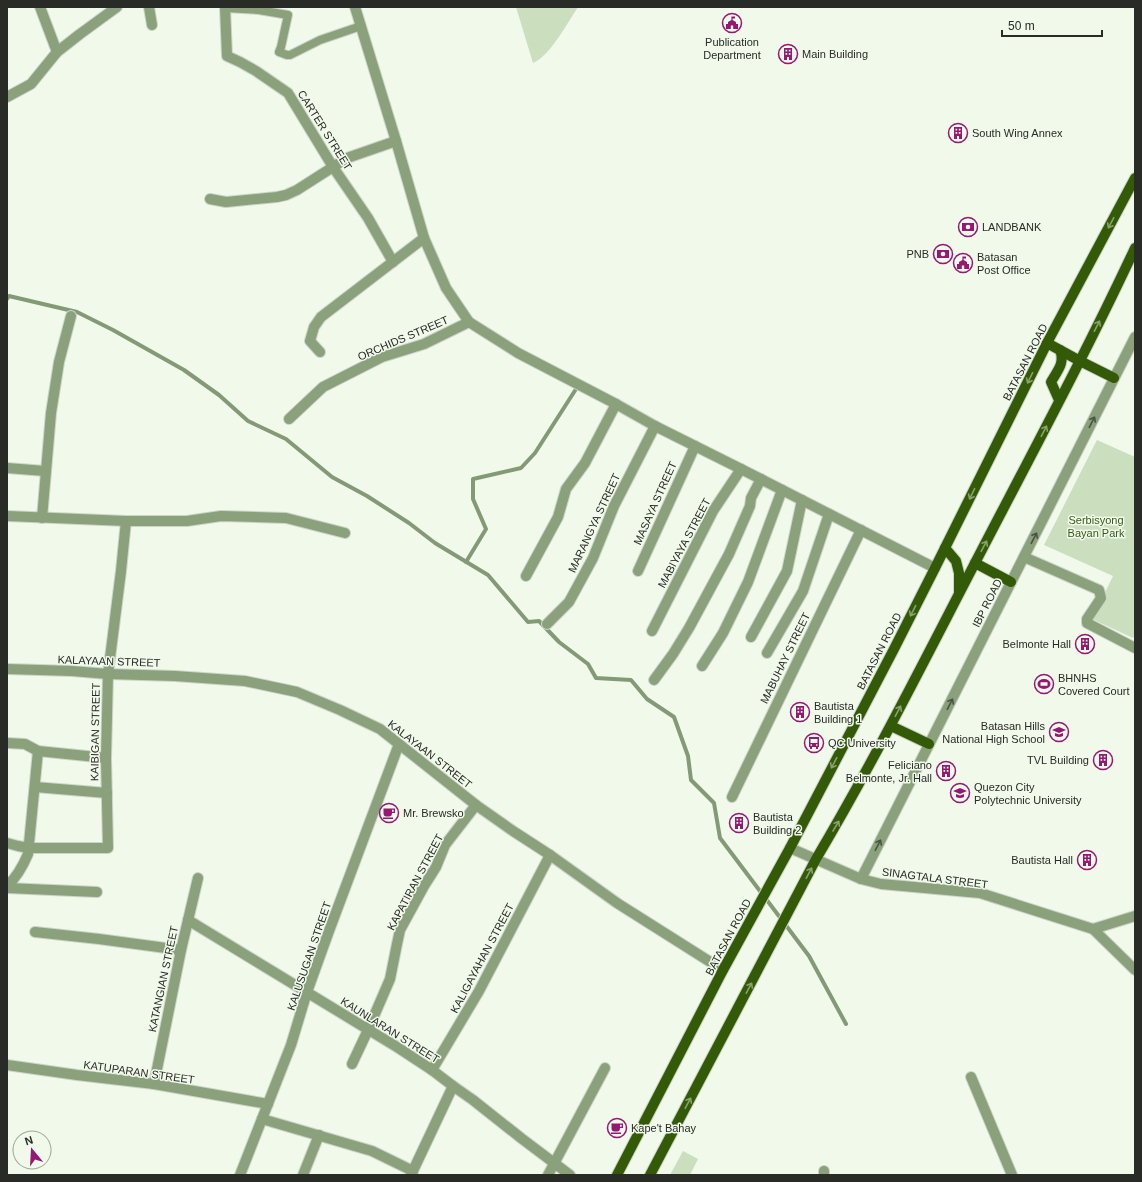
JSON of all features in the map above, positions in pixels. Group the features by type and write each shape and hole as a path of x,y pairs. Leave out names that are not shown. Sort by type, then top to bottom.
{"main road":[{"name":"BATASAN ROAD","path":"617,1175 723,970 790,848 935,568 1047,343 1132,190 1135,178"},
{"path":"650,1175 816,859 847,808 891,726 1080,361 1135,248"},
{"path":"1047,343 1114,378"},
{"path":"1059,400 1051,382 1061,364 1062,356 1060,350"},
{"path":"945,548 956,561 959,573 959,594"},
{"path":"975,563 1011,582"},
{"path":"891,726 929,744"}],"street":[{"path":"40,7 58,52"},
{"path":"7,96 32,84 58,52 117,7"},
{"path":"149,7 152,26"},
{"path":"355,7 424,238 446,288 469,322 518,353 655,426 935,568"},
{"path":"225,8 259,10 288,15 279,52 287,55 290,55 320,40 360,26"},
{"name":"CARTER STREET","path":"225,8 228,56 256,71 288,93 333,167 368,218 393,262"},
{"path":"210,200 226,202 286,195 347,158 396,141"},
{"path":"320,352 310,341 314,327 321,317 424,238"},
{"path":"42,518 45,471 59,362 71,316"},
{"name":"ORCHIDS STREET","path":"289,419 323,387 382,357 424,344 469,322"},
{"name":"IBP ROAD","path":"861,880 1135,337"},
{"path":"526,576 558,517 566,488 585,463 616,404"},
{"name":"MARANGYA STREET","path":"547,624 570,602 593,558 614,506 655,426"},
{"name":"MASAYA STREET","path":"638,571 695,446"},
{"path":"7,468 45,471"},
{"name":"MABIYAYA STREET","path":"652,631 712,511 741,469"},
{"path":"654,680 674,654 689,628 728,554 750,506 750,498 761,479"},
{"path":"702,666 723,632 748,582 782,490"},
{"path":"751,637 787,571 802,500"},
{"path":"767,653 803,591 829,514"},
{"path":"7,516 126,521 187,521 220,516 286,518 345,533"},
{"name":"KAIBIGAN STREET","path":"29,848 108,848 106,758 108,674 126,521"},
{"name":"MABUHAY STREET","path":"732,796 861,530"},
{"path":"1024,557 1099,590 1101,598 1087,619 1087,623 1134,646"},
{"name":"KALAYAAN STREET","path":"7,669 175,676 245,681 297,692 340,710 380,729 476,805 617,903 723,970"},
{"path":"7,743 24,744 38,751 106,758"},
{"name":"KALUSUGAN STREET","path":"240,1175 291,1046 307,992 399,744"},
{"path":"7,887 23,865 28,854 38,751"},
{"path":"35,786 107,793"},
{"name":"KAPATIRAN STREET","path":"352,1064 390,979 400,930 436,867 445,845 476,805"},
{"path":"7,843 29,848"},
{"name":"SINAGTALA STREET","path":"790,848 861,880 881,884 980,893 1093,929 1135,970"},
{"name":"KALIGAYAHAN STREET","path":"432,1070 479,991 550,855"},
{"name":"KATANGIAN STREET","path":"154,1084 181,950 198,878"},
{"path":"7,887 97,892"},
{"path":"1093,929 1135,916"},
{"name":"KAUNLARAN STREET","path":"188,920 432,1070 474,1100 570,1175"},
{"path":"35,932 181,950"},
{"name":"KATUPARAN STREET","path":"7,1065 154,1084 268,1104"},
{"path":"548,1175 605,1068"},
{"path":"971,1077 1012,1175"},
{"path":"262,1119 372,1151 412,1173 453,1086"},
{"path":"303,1175 318,1135"}],"green space":[{"path":"516,7 578,7 552,46 540,59 533,63"},
{"name":"Serbisyong Bayan Park","path":"1097,440 1135,457 1135,634 1133,638 1092,619 1113,576 1044,545"},
{"path":"683,1151 698,1159 690,1175 670,1175"}],"waterway":[{"path":"7,299 9,296 77,312 113,330 184,370 219,395 248,421 286,439 332,477 367,496 409,523 435,543 488,575 528,622 539,621 559,642 588,664 596,678 631,680 647,699 674,717 688,756 691,780 714,803 720,838 809,956 846,1024"},
{"path":"466,562 486,529 473,499 473,479 521,468 535,453 576,389"}],"place":[{"name":"Publication Department","path":"732,23"},
{"name":"Main Building","path":"788,54"},
{"name":"South Wing Annex","path":"958,133"},
{"name":"LANDBANK","path":"968,227"},
{"name":"PNB","path":"943,254"},
{"name":"Batasan Post Office","path":"963,263"},
{"name":"Belmonte Hall","path":"1085,644"},
{"name":"BHNHS Covered Court","path":"1044,684"},
{"name":"Bautista Building 1","path":"800,712"},
{"name":"Batasan Hills National High School","path":"1059,732"},
{"name":"QC University","path":"814,743"},
{"name":"TVL Building","path":"1103,760"},
{"name":"Feliciano Belmonte, Jr. Hall","path":"946,771"},
{"name":"Quezon City Polytechnic University","path":"960,793"},
{"name":"Mr. Brewsko","path":"389,813"},
{"name":"Bautista Building 2","path":"739,823"},
{"name":"Bautista Hall","path":"1087,860"},
{"name":"Kape't Bahay","path":"617,1128"}]}
